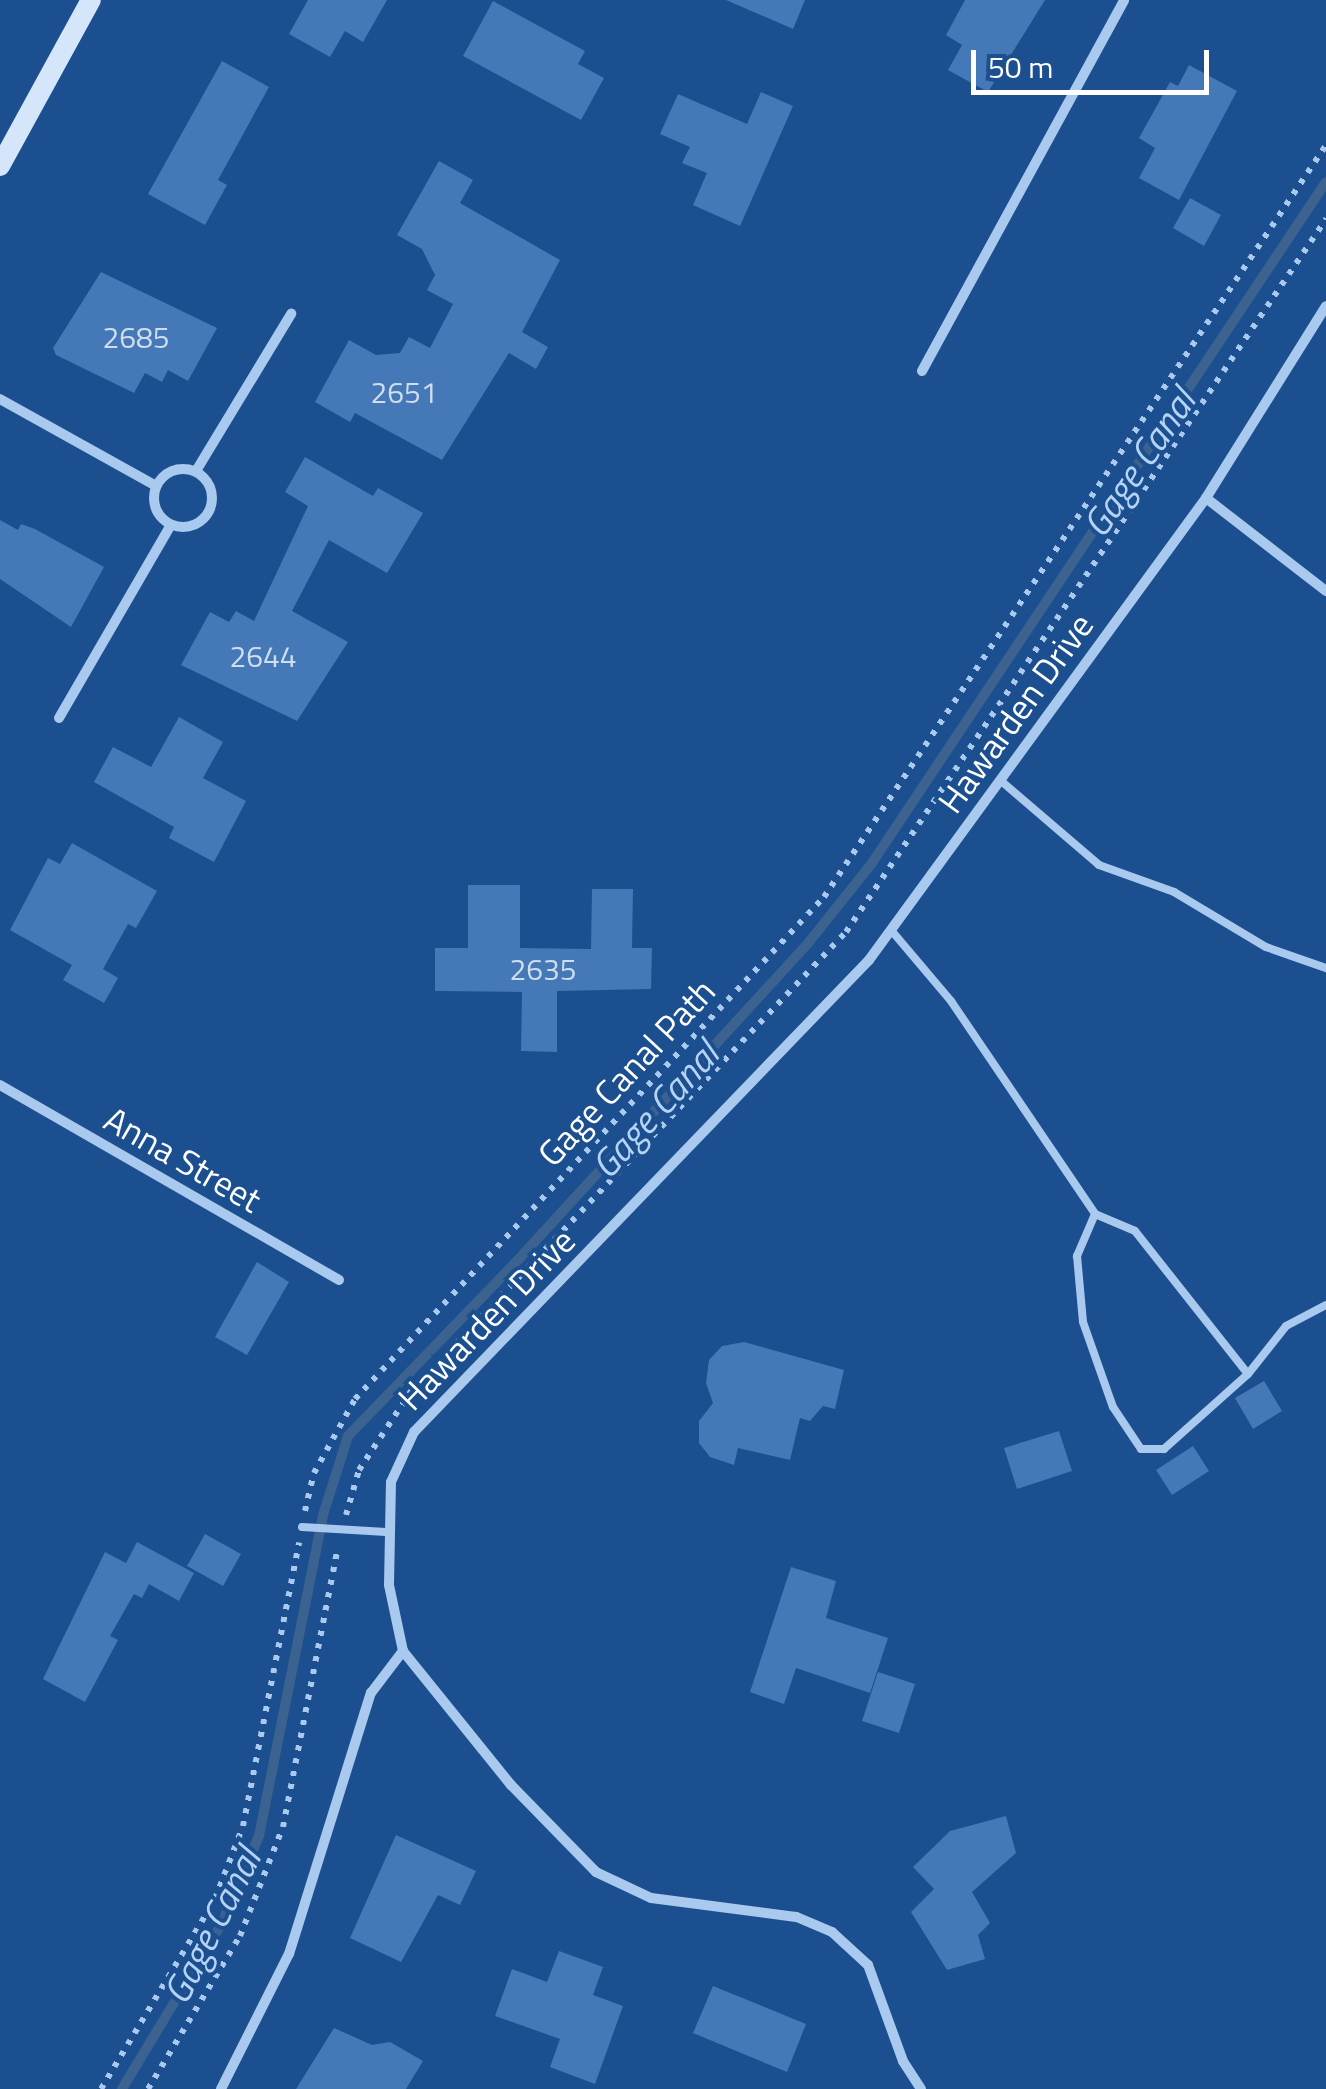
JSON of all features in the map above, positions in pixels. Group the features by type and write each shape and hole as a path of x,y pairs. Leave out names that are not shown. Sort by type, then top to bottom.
{"main road":[{"path":"0,166 90,0"}],"street":[{"path":"922,371 1124,0"},
{"name":"Hawarden Drive","path":"402,1652 386,1532 391,1482 414,1432 891,930 1206,498 1326,306"},
{"path":"196,471 291,314"},
{"path":"0,399 156,486"},
{"path":"172,470 196,471 212,488 211,511 194,526 171,526 155,509 156,486 172,470"},
{"path":"1206,498 1326,591"},
{"path":"59,718 171,526"},
{"name":"Anna Street","path":"0,1085 339,1280"},
{"path":"220,2089 289,1954 371,1693 402,1652 458,1712 511,1785 596,1872 652,1898 796,1918 832,1932 868,1965 903,2061 921,2089"}],"lane":[{"path":"1000,780 1099,866 1174,892 1266,947 1326,968"},
{"path":"891,930 952,1001 1095,1214 1135,1231 1248,1374"},
{"path":"1095,1214 1076,1256 1083,1322 1113,1407 1141,1449 1164,1450 1248,1374 1286,1326 1326,1304"},
{"path":"302,1527 331,1532 386,1532"}],"path":[{"name":"Gage Canal Path","path":"101,2089 214,1898 243,1826 314,1472 355,1399 824,897 859,850 1326,144"}],"building":[{"path":"308,0 387,0 363,42 345,31 330,57 289,34"},
{"path":"726,0 805,0 793,29"},
{"path":"965,0 1045,0 988,92 948,70 962,45 946,35"},
{"path":"493,1 585,51 578,64 604,78 581,120 463,56"},
{"path":"222,61 269,87 218,180 227,185 205,225 148,194"},
{"path":"1189,65 1237,91 1179,200 1139,178 1155,148 1139,138 1170,82 1178,86"},
{"path":"761,92 793,106 740,226 693,205 707,173 682,163 690,147 660,134 678,94 747,124"},
{"path":"439,161 473,180 460,203 560,260 522,332 548,347 536,369 509,353 442,460 355,413 350,422 315,402 349,340 376,355 400,353 409,337 430,348 453,304 427,290 435,275 422,249 397,235"},
{"path":"1190,198 1221,215 1204,246 1173,228"},
{"path":"101,272 217,328 188,381 168,370 162,382 145,373 134,393 56,355 53,348"},
{"path":"305,457 373,496 378,488 423,513 387,573 329,540 292,611 348,642 297,721 181,665 210,612 229,622 236,611 254,621 308,506 285,492"},
{"path":"0,520 18,530 21,524 35,529 104,567 71,627 0,579"},
{"path":"179,717 223,742 203,778 246,801 214,862 169,838 174,827 94,782 113,747 151,767"},
{"path":"72,843 157,891 136,928 128,924 103,969 118,978 104,1003 63,980 72,965 10,930 48,858 60,864"},
{"path":"468,885 520,885 520,948 591,949 592,889 633,889 632,948 652,948 651,989 557,991 557,1052 521,1051 522,992 435,991 435,948 468,948"},
{"path":"257,1262 289,1282 247,1355 215,1337"},
{"path":"744,1342 844,1370 835,1409 823,1406 810,1421 800,1418 790,1460 738,1448 734,1465 710,1457 699,1443 699,1421 713,1403 706,1383 709,1360 722,1346"},
{"path":"1264,1381 1282,1411 1253,1429 1235,1398"},
{"path":"1059,1431 1072,1471 1017,1489 1004,1448"},
{"path":"1193,1446 1209,1471 1172,1495 1156,1470"},
{"path":"205,1534 241,1554 223,1586 187,1566"},
{"path":"137,1542 194,1573 179,1601 149,1584 142,1598 134,1594 110,1636 118,1640 85,1702 43,1679 105,1552 126,1563"},
{"path":"791,1567 836,1581 826,1618 888,1638 870,1693 796,1668 784,1704 750,1692"},
{"path":"878,1672 915,1684 899,1733 862,1721"},
{"path":"1006,1816 1016,1853 972,1892 990,1923 978,1935 985,1959 947,1970 911,1912 934,1889 913,1867 950,1831"},
{"path":"396,1835 476,1871 460,1905 438,1895 401,1962 350,1938"},
{"path":"559,1951 603,1967 593,1995 623,2006 595,2084 550,2067 560,2039 495,2016 512,1969 547,1982"},
{"path":"713,1986 806,2024 787,2072 693,2033"},
{"path":"334,2028 372,2045 390,2042 423,2061 406,2089 296,2089"}],"waterway":[{"name":"Gage Canal","path":"122,2089 222,1923 259,1836 323,1515 348,1436 517,1261 809,942 872,863 1326,182"}]}
